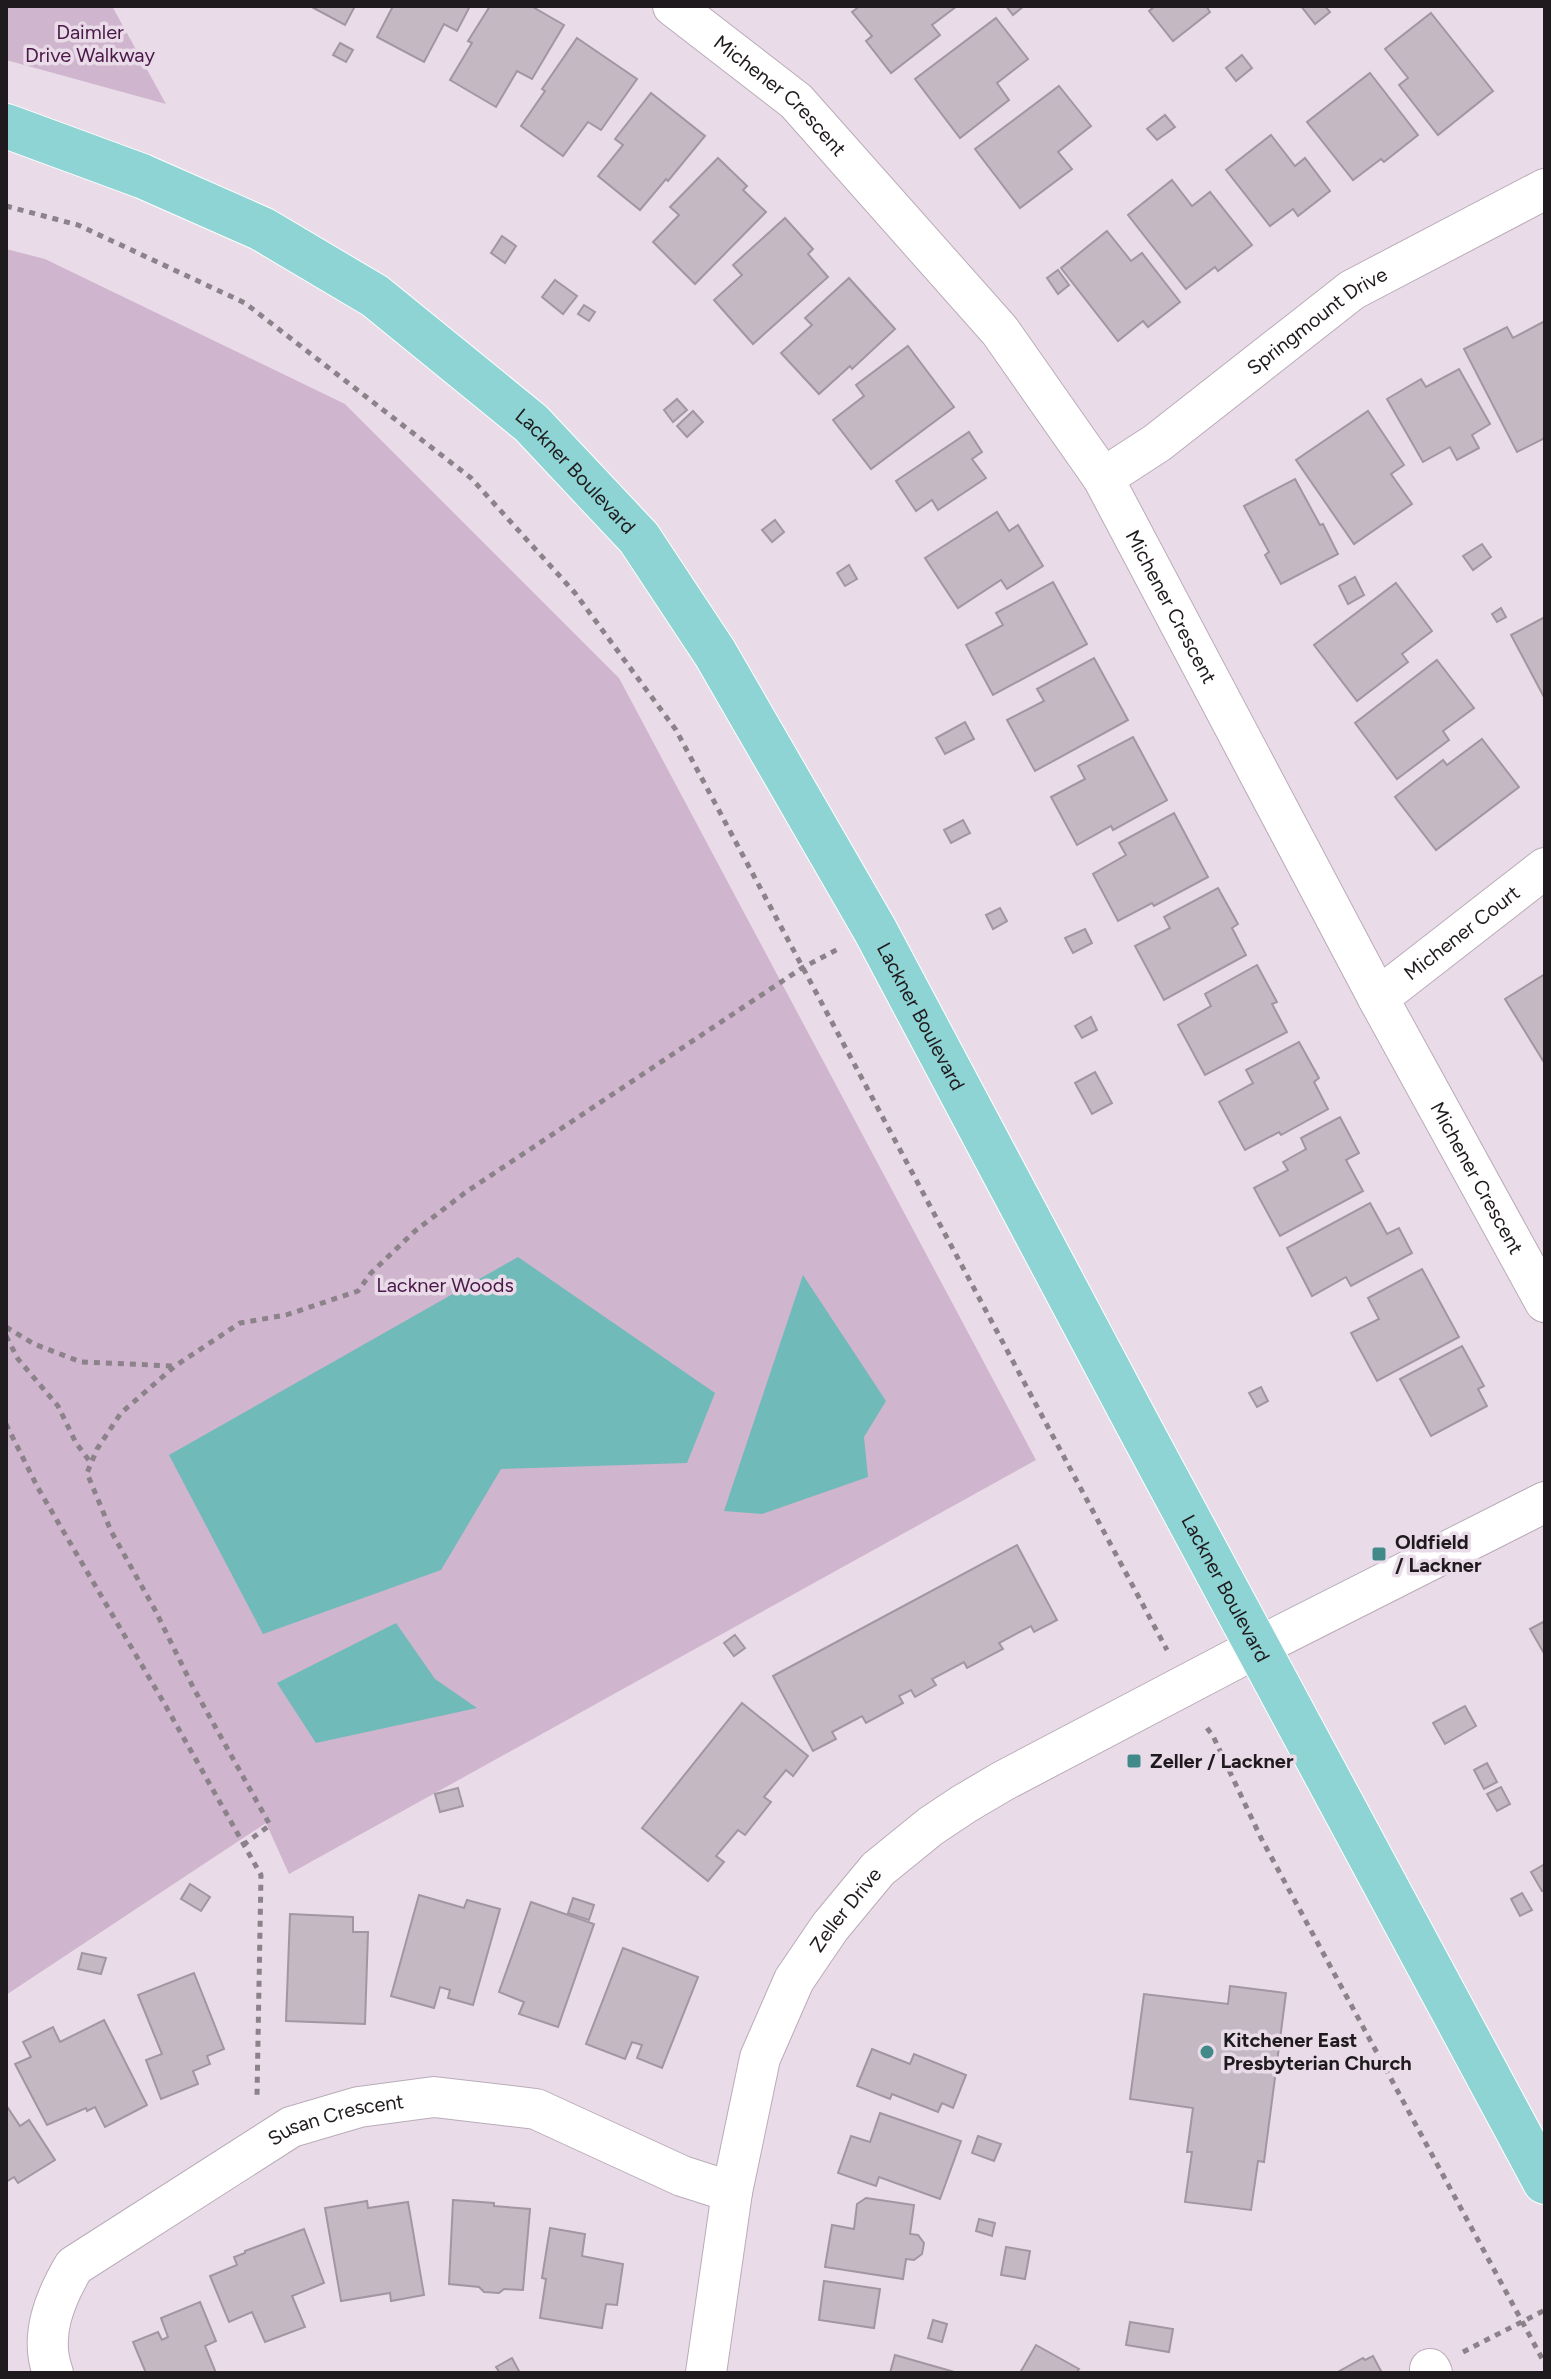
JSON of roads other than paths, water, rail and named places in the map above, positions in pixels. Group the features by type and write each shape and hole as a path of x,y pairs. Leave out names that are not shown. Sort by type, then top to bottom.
{"main road":[{"name":"Lackner Boulevard","path":"6,126 142,176 262,229 375,296 531,423 639,538 715,653 875,930 1545,2182"}],"street":[{"name":"Michener Crescent","path":"673,6 796,101 1000,331 1103,478 1378,998 1545,1302"},
{"name":"Springmount Drive","path":"1103,478 1157,443 1352,290 1545,189"},
{"name":"Michener Court","path":"1378,998 1545,868"},
{"name":"Zeller Drive","path":"706,2373 732,2192 760,2058 794,1980 830,1927 878,1869 908,1843 990,1789 1258,1647 1545,1502"},
{"name":"Susan Crescent","path":"53,2373 48,2342 50,2319 59,2292 74,2266 291,2127 359,2107 434,2097 536,2109 682,2176 732,2192"}],"place":[{"name":"Oldfield / Lackner","path":"1379,1554"},
{"name":"Zeller / Lackner","path":"1134,1761"},
{"name":"Kitchener East Presbyterian Church","path":"1207,2052"}],"park label":[{"name":"Daimler Drive Walkway","path":"90,44"},
{"name":"Lackner Woods","path":"445,1285"}]}
